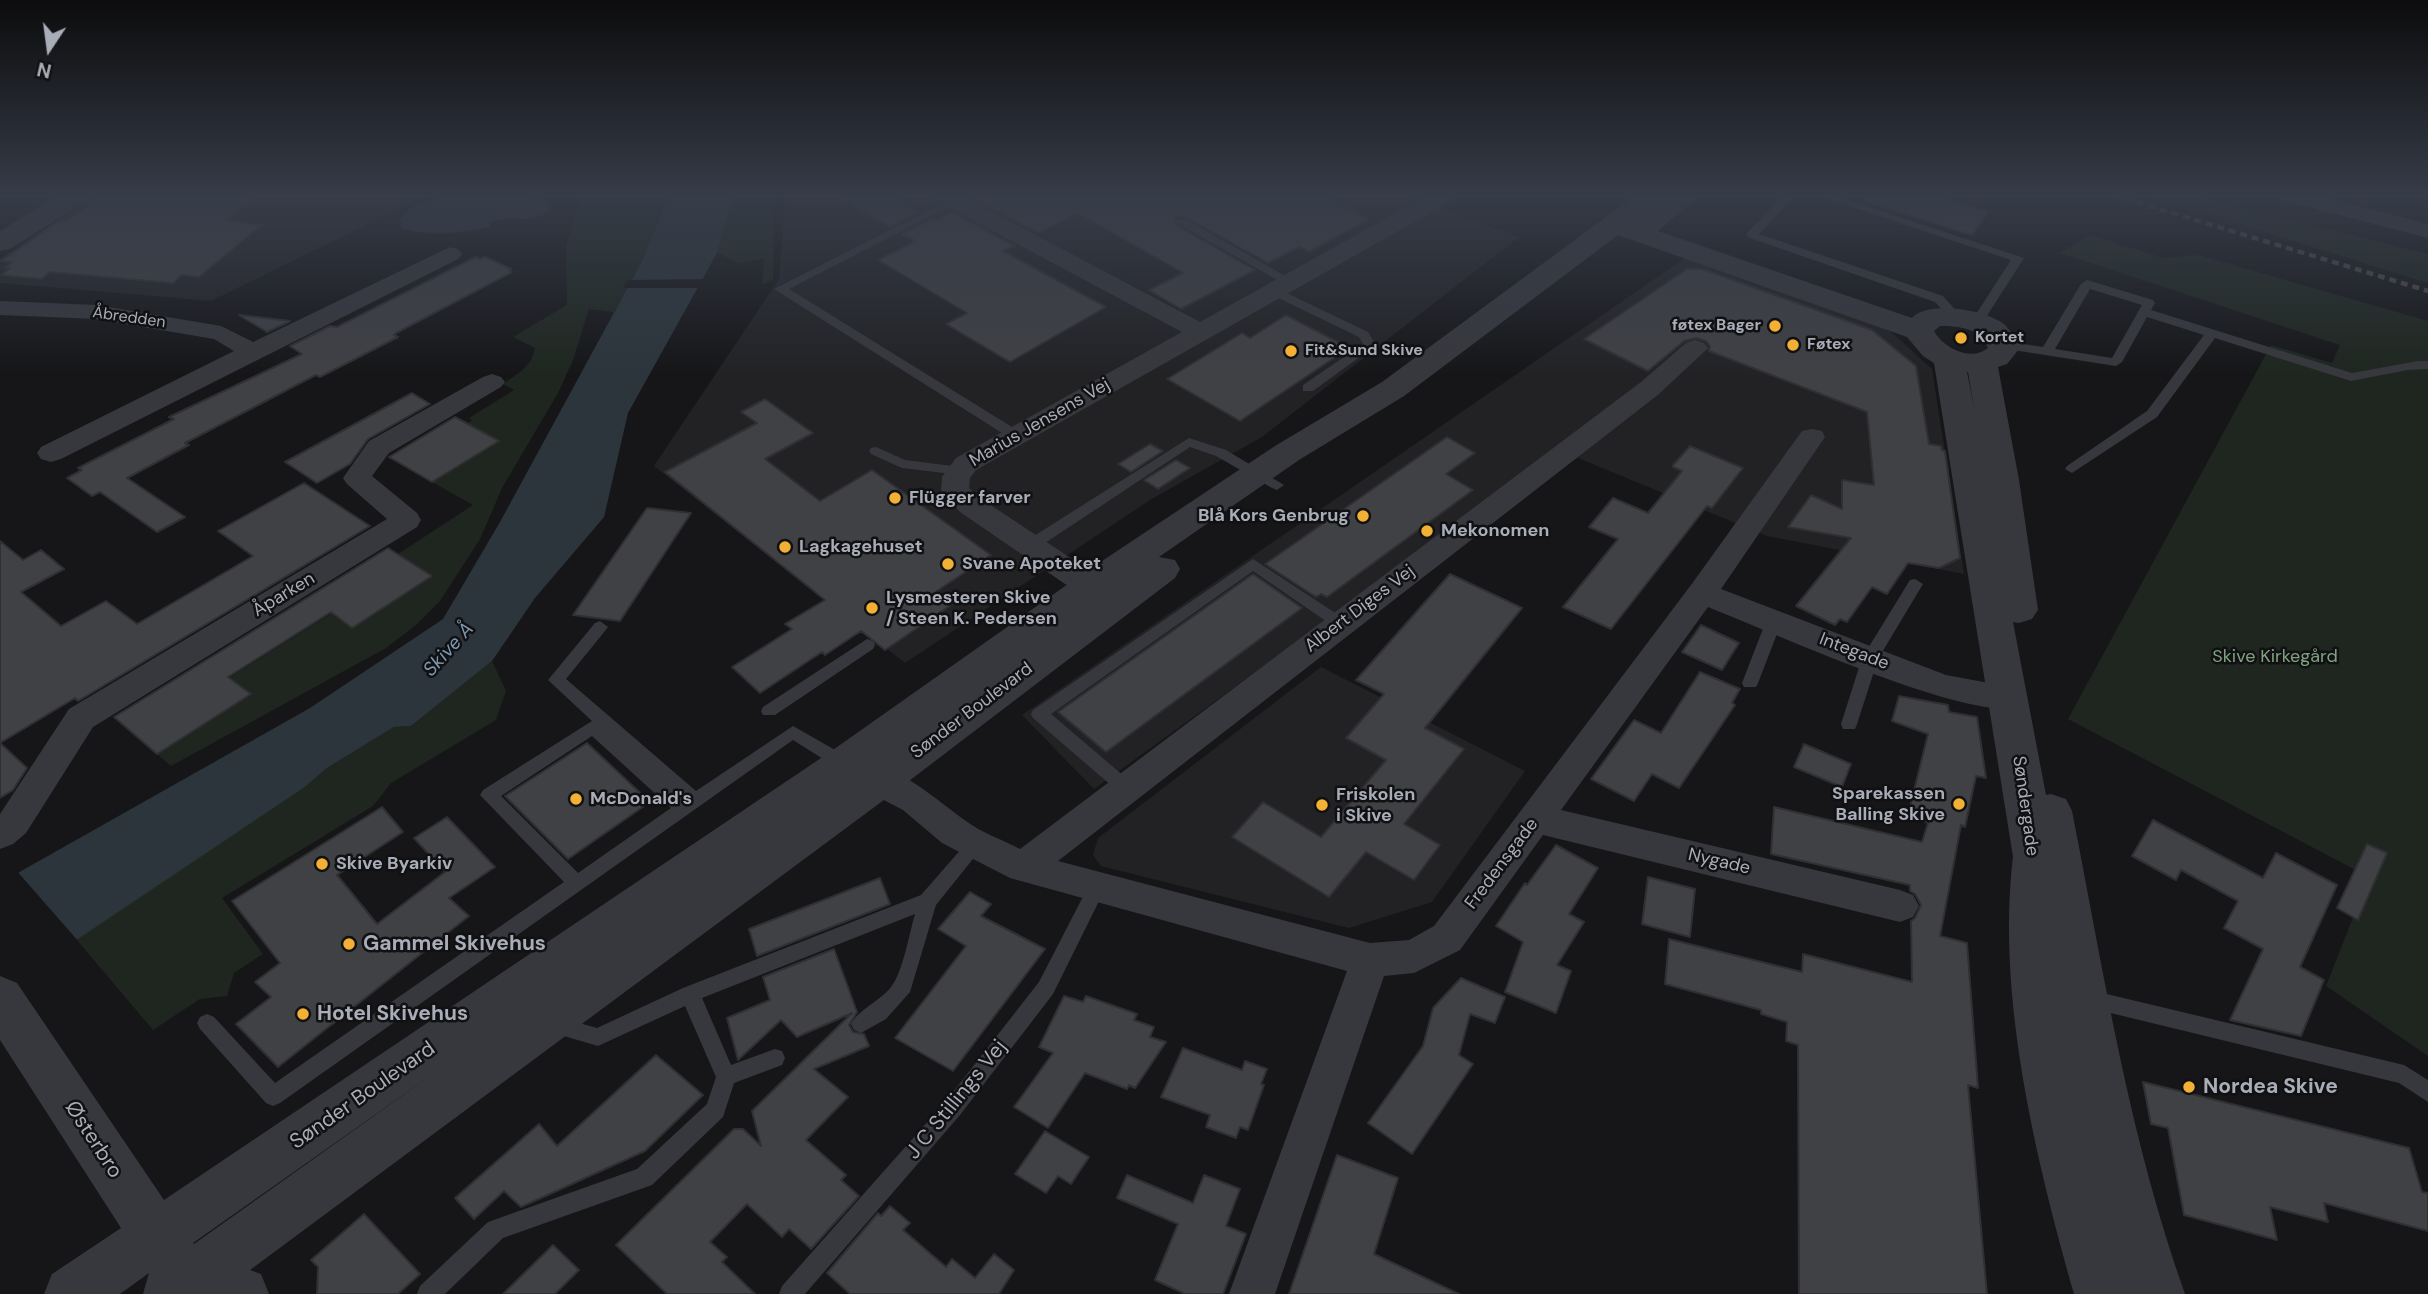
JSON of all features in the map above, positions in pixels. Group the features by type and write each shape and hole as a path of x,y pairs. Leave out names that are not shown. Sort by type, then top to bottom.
{"street":[{"path":"51,453 447,255"},
{"path":"1056,255 1200,332"},
{"name":"Marius Jensens Vej","path":"1103,595 970,505 955,491 956,477 960,471 966,464 1015,435 1337,255"},
{"name":"Sønder Boulevard","path":"182,1290 544,1023 861,773 1103,595 1585,255"},
{"path":"1740,255 1959,336"},
{"name":"Åbredden","path":"0,308 96,312 221,332 252,352"},
{"name":"Søndergade","path":"1959,336 2009,698 2035,857 2030,889 2036,993 2064,1157 2102,1294"},
{"name":"Søndergade","path":"1959,336 2002,480 2030,700 2084,998 2118,1169 2157,1294"},
{"name":"Albert Diges Vej","path":"1023,867 1650,388 1696,348"},
{"name":"Åparken","path":"0,834 14,823 81,718 407,520 357,478 379,447 492,382"},
{"name":"Fredensgade","path":"1370,960 1414,956 1447,938 1702,593 1812,438"},
{"name":"Integade","path":"1702,593 1942,686 2009,698"},
{"path":"861,773 915,800 955,833 1023,867 1370,960 1252,1294"},
{"name":"Sønder Boulevard","path":"72,1294 156,1236 861,773"},
{"name":"Nygade","path":"1537,819 1900,906"},
{"name":"Østerbro","path":"7,1008 156,1236 182,1290"},
{"path":"182,1290 241,1294"}],"lane":[{"path":"842,255 780,289 1015,435"},
{"path":"1234,255 1364,335 1370,345 1308,388"},
{"path":"1811,255 1939,299 1959,336"},
{"path":"1959,336 2018,258 2010,255"},
{"path":"1959,336 2047,352 2116,362 2149,303 2087,284 2047,352"},
{"path":"2144,312 2351,377 2381,374 2410,364 2428,365"},
{"path":"2073,469 2152,414 2212,333"},
{"path":"1031,545 1189,442 1221,453 1267,479"},
{"path":"876,451 902,464 960,471"},
{"path":"1126,788 1039,714 1253,564 1341,624"},
{"path":"1849,724 1870,658 1915,584"},
{"path":"1750,683 1774,621"},
{"path":"600,627 556,680 689,804"},
{"path":"769,711 867,645"},
{"path":"576,883 489,795 593,727 689,804"},
{"path":"207,1023 273,1096 793,732 861,773"},
{"path":"861,1024 874,1017 896,997 903,986 928,901 976,844"},
{"name":"J C Stillings Vej","path":"790,1294 953,1108 1046,988 1097,887"},
{"path":"544,1023 598,1037 690,994 928,901"},
{"path":"428,1294 496,1230 644,1177 716,1110 726,1077 690,994"},
{"path":"2084,998 2404,1075 2428,1092"},
{"path":"726,1077 775,1058"}],"shaded area":[{"path":"5,255 304,255 211,301 0,283 0,259"},
{"path":"781,255 1495,255 1262,437 1150,500 905,663 654,466 779,279"},
{"path":"1685,258 1889,330 1932,369 1964,574 1767,536 1561,451 1094,789 1022,715"},
{"name":"Friskolen i Skive","path":"1321,667 1525,771 1432,902 1349,928 1101,866 1093,855 1098,838"}],"green space":[{"path":"566,255 644,255 614,312 589,309 573,360 558,393 502,488 480,539 440,601 416,625 386,648 171,766 157,754 250,695 229,678 332,613 352,627 431,577 398,554 473,505 432,482 498,442 467,424 472,420 469,418 514,390 503,384 531,360 535,348 513,337 567,305"},
{"path":"723,255 773,255 773,280 762,285 764,259 738,263"},
{"name":"Skive Kirkegård","path":"2067,255 2155,255 2163,258 2199,255 2428,321 2428,1056 2326,986 2369,877 2068,719 2271,345 2332,363 2340,345"},
{"path":"2339,255 2428,255 2428,283"},
{"path":"492,661 506,691 496,720 391,783 373,806 222,898 263,954 234,973 227,996 200,999 153,1030 76,939 305,787 327,768 394,727 411,726"}],"water":[{"name":"Skive Å","path":"644,255 716,255 628,413 604,517 535,598 492,661 411,726 394,727 327,768 305,787 0,991 0,883 310,708 443,619 500,522"}],"pier":[{"path":"706,279 701,288 623,288 628,280"},
{"path":"16,870 79,942 0,995 0,879"}],"building":[{"path":"9,255 225,255 199,277 182,275 173,283 50,272 42,279 1,275 10,268 4,268 12,262 1,261"},
{"path":"887,255 1011,255 1106,307 1010,362 946,324 967,313 878,260"},
{"path":"1152,255 1229,255 1255,270 1181,309 1149,290 1183,273"},
{"path":"1254,255 1283,255 1268,263"},
{"path":"476,257 485,257 511,269 509,271 512,272 394,335 398,337 320,377 316,375 185,443 189,445 127,478 185,517 157,532 100,492 92,496 67,478 82,470 78,468 174,419 169,417 302,354 290,346 330,326 337,327"},
{"path":"1687,269 1702,269 1872,330 1916,366 1929,444 1941,446 1945,451 1960,558 1939,568 1908,563 1887,594 1872,587 1847,622 1840,619 1835,625 1796,606 1851,538 1788,527 1811,495 1842,509 1842,480 1874,485 1867,412 1709,351 1710,346 1706,341 1696,338 1684,341 1648,371 1584,339"},
{"path":"239,315 290,321 267,332"},
{"path":"1286,315 1349,348 1240,421 1167,379 1242,333 1250,338"},
{"path":"412,393 430,404 368,439 350,464 317,483 285,462"},
{"path":"765,399 813,433 765,459 820,501 872,470 991,555 937,591 954,603 885,650 861,631 825,655 822,652 760,693 732,667 792,629 785,624 825,600 665,472 757,423 741,412"},
{"path":"455,417 499,441 432,482 389,457"},
{"path":"1447,437 1475,453 1446,474 1473,490 1327,597 1321,594 1316,597 1265,564"},
{"path":"1150,444 1163,451 1131,472 1118,464"},
{"path":"1690,446 1743,468 1712,508 1707,506 1611,629 1563,607 1618,539 1589,527 1613,498 1648,513 1682,471 1673,465"},
{"path":"1176,460 1190,468 1158,489 1144,480"},
{"path":"304,483 370,526 78,701 75,698 0,743 0,541 23,560 41,550 64,569 21,592 61,626 106,601 137,624 253,556 218,531"},
{"path":"647,508 691,513 620,621 573,615"},
{"path":"388,548 432,576 352,628 331,612 228,677 251,694 157,754 114,717"},
{"path":"1253,574 1302,608 1106,752 1058,712"},
{"path":"1450,574 1522,608 1425,728 1464,749 1404,824 1440,845 1414,880 1366,852 1329,897 1232,837 1263,802 1321,837 1386,760 1346,738 1384,694 1356,680"},
{"path":"1701,625 1739,643 1722,670 1682,652"},
{"path":"1700,672 1740,689 1732,703 1735,705 1679,788 1652,774 1634,801 1591,779 1634,720 1661,733"},
{"path":"1899,696 1948,705 1949,712 1977,717 1986,778 1976,776 1965,827 1961,825 1940,936 1967,943 1978,1088 1968,1085 1987,1294 1799,1294 1798,1045 1786,1041 1787,1022 1761,1014 1761,1010 1665,984 1669,939 1802,972 1803,954 1912,982 1911,921 1921,905 1910,891 1910,885 1771,854 1774,807 1922,842 1928,823 1908,815 1928,734 1892,721"},
{"path":"0,743 27,768 13,790 0,798"},
{"name":"McDonald's","path":"587,743 650,802 568,859 505,796"},
{"path":"1804,744 1851,764 1842,787 1794,767"},
{"name":"Gammel Skivehus","path":"382,807 403,832 337,875 377,924 445,872 414,838 447,817 495,867 449,898 469,916 278,1067 236,1024 271,997 255,982 280,963 232,901"},
{"path":"2153,820 2263,878 2276,853 2337,885 2300,967 2324,980 2301,1036 2230,1020 2263,949 2224,928 2238,901 2181,870 2176,880 2132,856"},
{"path":"2367,844 2387,853 2358,920 2337,908"},
{"path":"1556,845 1598,868 1569,914 1584,922 1557,965 1571,971 1556,1013 1505,992 1523,942 1496,926 1525,883 1527,885"},
{"path":"1648,877 1695,889 1690,937 1642,924"},
{"path":"880,878 890,904 757,956 749,929"},
{"path":"970,892 991,904 981,916 1045,949 953,1071 895,1038 966,946 938,929"},
{"path":"834,949 857,1012 849,1025 853,1032 864,1034 869,1046 814,1069 848,1097 806,1140 846,1175 841,1180 859,1196 811,1249 789,1229 782,1237 747,1204 710,1242 727,1257 722,1262 755,1294 667,1294 616,1245 734,1129 743,1129 761,1146 752,1111 852,1013 797,1037 781,1020 738,1060 727,1018 770,1000 763,977"},
{"path":"1461,978 1505,997 1495,1023 1470,1014 1459,1055 1473,1064 1412,1154 1368,1123 1423,1046 1433,1008"},
{"path":"1064,996 1083,1002 1086,996 1137,1014 1134,1020 1154,1027 1150,1037 1166,1042 1135,1088 1129,1085 1127,1089 1085,1073 1048,1128 1014,1107 1053,1053 1039,1047"},
{"path":"1183,1048 1242,1070 1245,1061 1267,1069 1248,1130 1240,1127 1236,1138 1206,1127 1210,1115 1161,1097"},
{"path":"656,1055 703,1095 645,1151 521,1207 504,1191 474,1219 455,1198 539,1124 557,1146"},
{"path":"2143,1082 2409,1148 2422,1192 2428,1193 2428,1231 2324,1203 2328,1222 2270,1207 2277,1240 2184,1215 2168,1128 2151,1124"},
{"path":"1045,1131 1089,1157 1071,1184 1058,1176 1046,1193 1015,1174"},
{"path":"1337,1155 1398,1178 1374,1254 1459,1294 1289,1294"},
{"path":"1127,1175 1193,1203 1204,1175 1240,1189 1226,1226 1246,1234 1223,1294 1185,1294 1155,1280 1178,1224 1117,1198"},
{"path":"890,1206 910,1223 903,1230 946,1267 952,1259 975,1278 994,1254 1014,1270 999,1294 850,1294 827,1273 878,1213 881,1216"},
{"path":"364,1214 420,1274 398,1294 317,1294 318,1267 311,1260"},
{"path":"553,1245 579,1270 555,1294 503,1294"}],"railway":[{"path":"2312,255 2428,291"}],"place":[{"name":"føtex Bager","path":"1775,326"},
{"name":"Kortet","path":"1961,338"},
{"name":"Føtex","path":"1793,345"},
{"name":"Fit&Sund Skive","path":"1291,351"},
{"name":"Flügger farver","path":"895,498"},
{"name":"Blå Kors Genbrug","path":"1363,516"},
{"name":"Mekonomen","path":"1427,531"},
{"name":"Lagkagehuset","path":"785,547"},
{"name":"Svane Apoteket","path":"948,564"},
{"name":"Lysmesteren Skive / Steen K. Pedersen","path":"872,608"},
{"name":"McDonald's","path":"576,799"},
{"name":"Sparekassen Balling Skive","path":"1959,804"},
{"name":"Friskolen i Skive","path":"1322,805"},
{"name":"Skive Byarkiv","path":"322,864"},
{"name":"Gammel Skivehus","path":"349,944"},
{"name":"Hotel Skivehus","path":"303,1014"},
{"name":"Nordea Skive","path":"2189,1087"}]}
